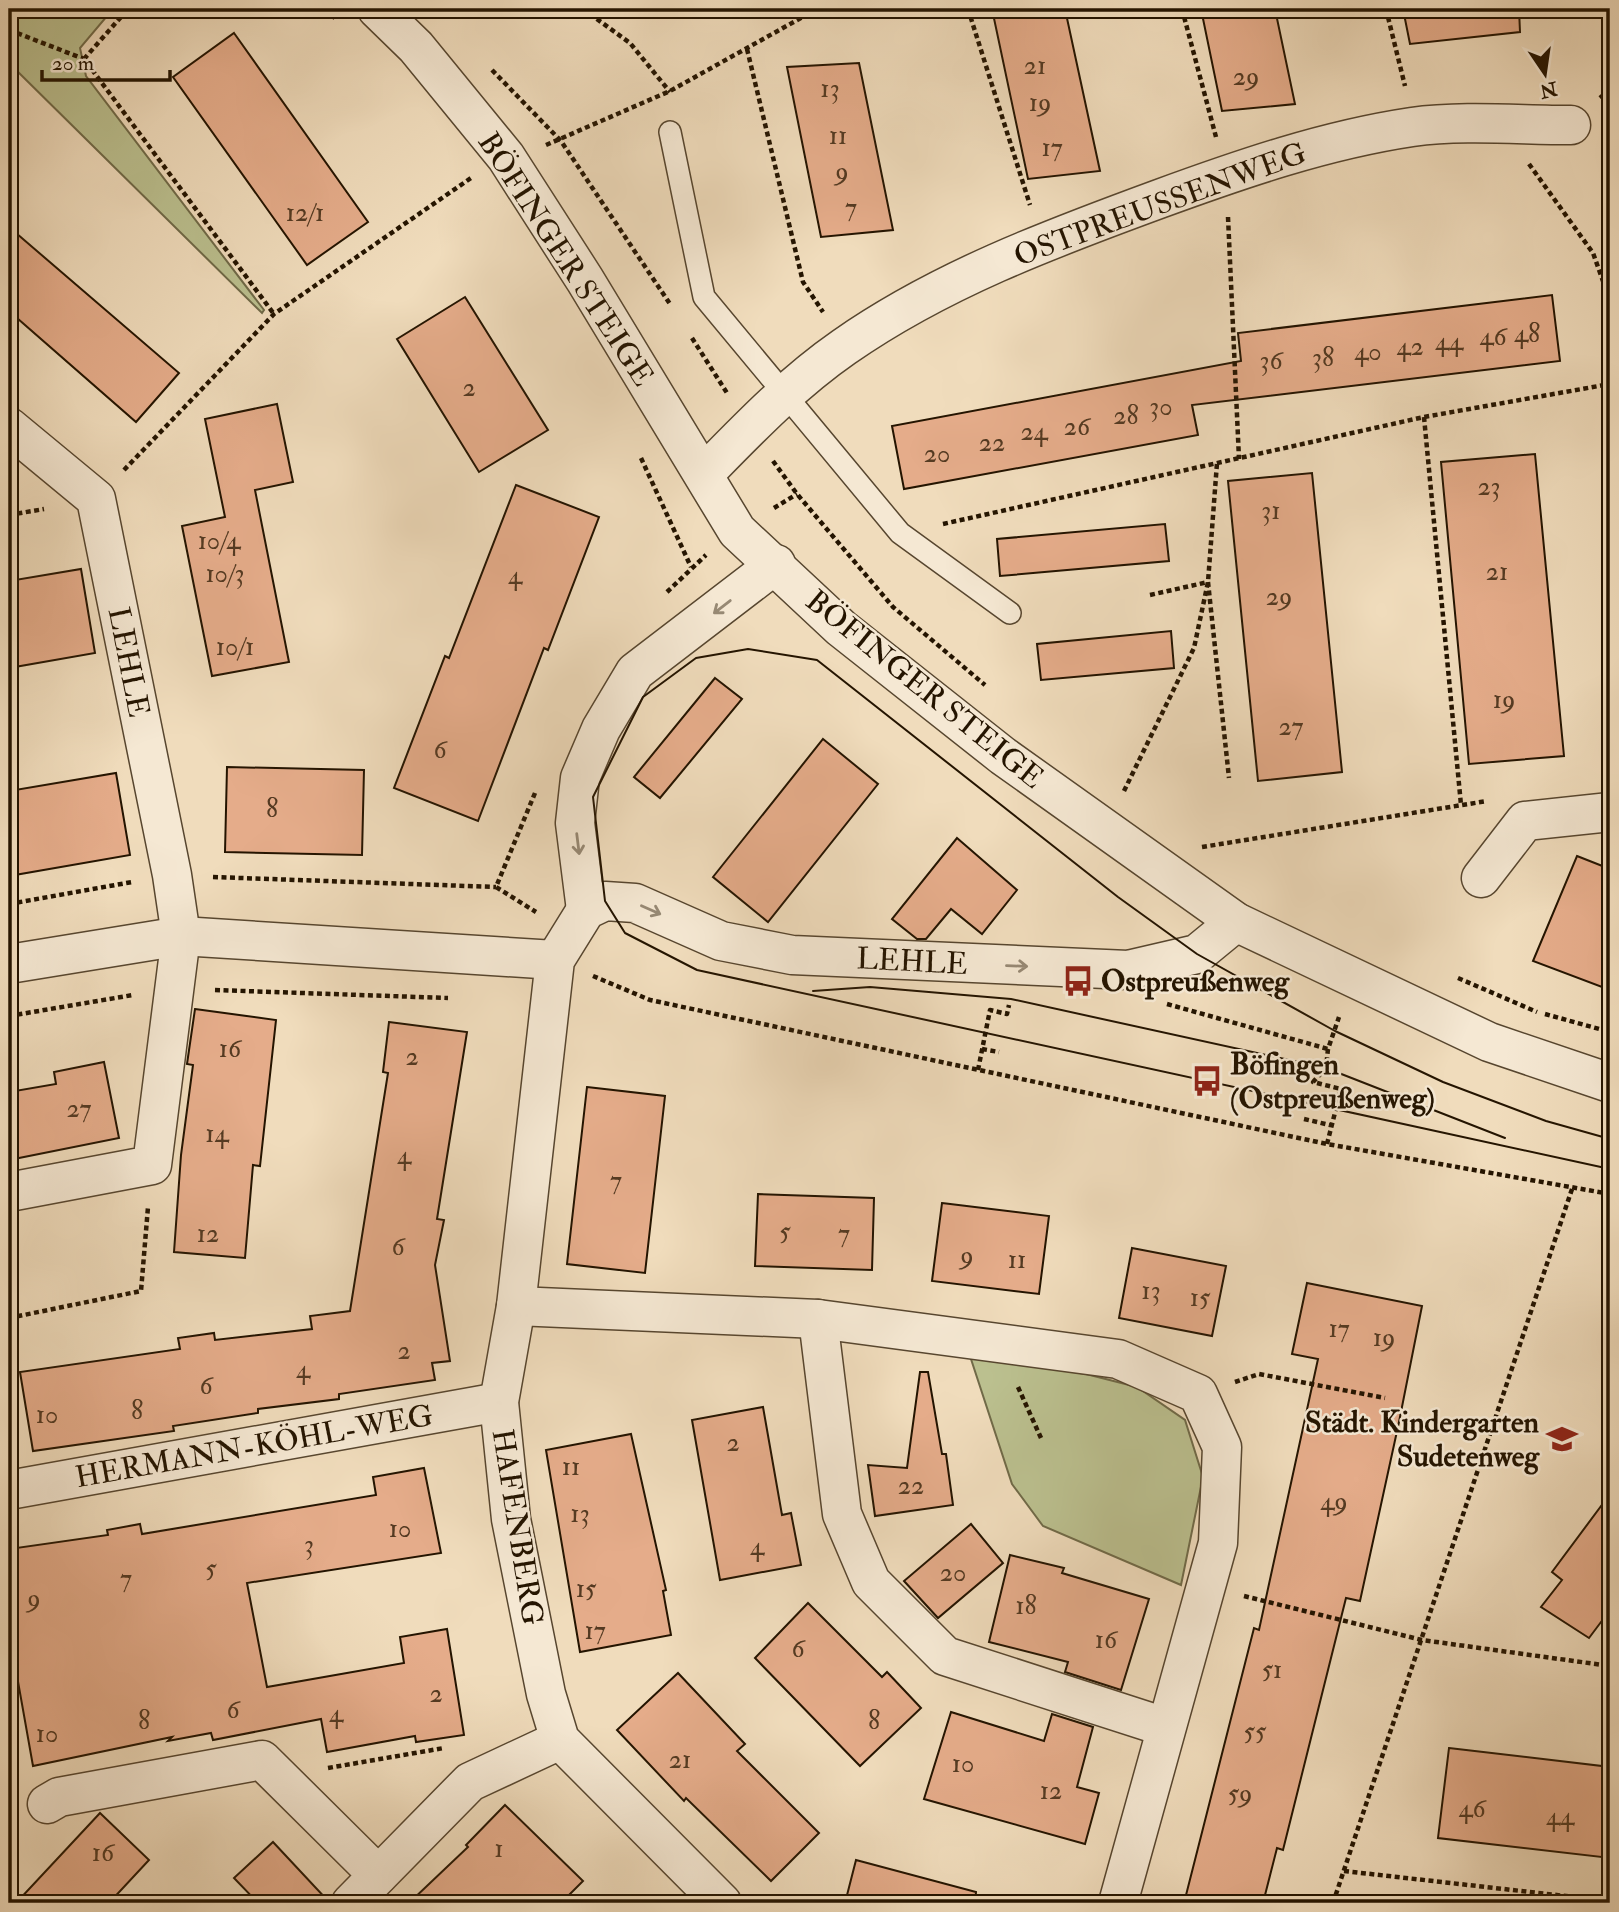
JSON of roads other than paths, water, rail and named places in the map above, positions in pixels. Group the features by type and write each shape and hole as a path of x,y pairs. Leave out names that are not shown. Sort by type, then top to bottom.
{"street":[{"name":"BÖFINGER STEIGE","path":"377,9 416,47 506,157 737,531 776,564 841,628 992,748 1236,922 1489,1042 1610,1083"},
{"name":"OSTPREUSSENWEG","path":"704,474 785,393 845,347 929,296 1041,242 1226,175 1323,145 1414,127 1571,125"},
{"name":"LEHLE","path":"9,427 96,499 172,875 181,936"},
{"path":"9,964 181,936 555,960 586,910 575,823 580,778 601,729 635,672 776,564"},
{"path":"1481,878 1525,821 1610,812"},
{"name":"LEHLE","path":"586,910 605,901 635,902 721,941 792,955 1128,970 1197,954 1236,922"},
{"path":"9,1192 152,1165 181,936"},
{"name":"HAFENBERG","path":"555,960 516,1306 499,1402 511,1520 547,1694 560,1740 722,1903"},
{"path":"516,1306 818,1319 1118,1359 1198,1394 1222,1447 1217,1543 1118,1903"},
{"path":"818,1319 842,1514 871,1582 946,1656 1165,1727"},
{"name":"HERMANN-KÖHL-WEG","path":"9,1490 499,1402"},
{"path":"351,1903 470,1782 560,1740"},
{"path":"47,1804 59,1797 262,1760 378,1875"}],"lane":[{"path":"670,132 704,297 900,533 1010,613"}],"tram line":[{"path":"1610,1139 1546,1121 1443,1082 1335,1031 1197,954 1118,897 817,660 748,649 696,658 643,697 593,797 605,901 625,933 697,970 1610,1169"},
{"path":"813,991 870,987 1011,999 1326,1068 1505,1138"}],"place":[{"name":"Ostpreußenweg","path":"1078,981"},
{"name":"Böfingen (Ostpreußenweg)","path":"1207,1081"},
{"name":"Städt. Kindergarten Sudetenweg","path":"1562,1439"}]}
